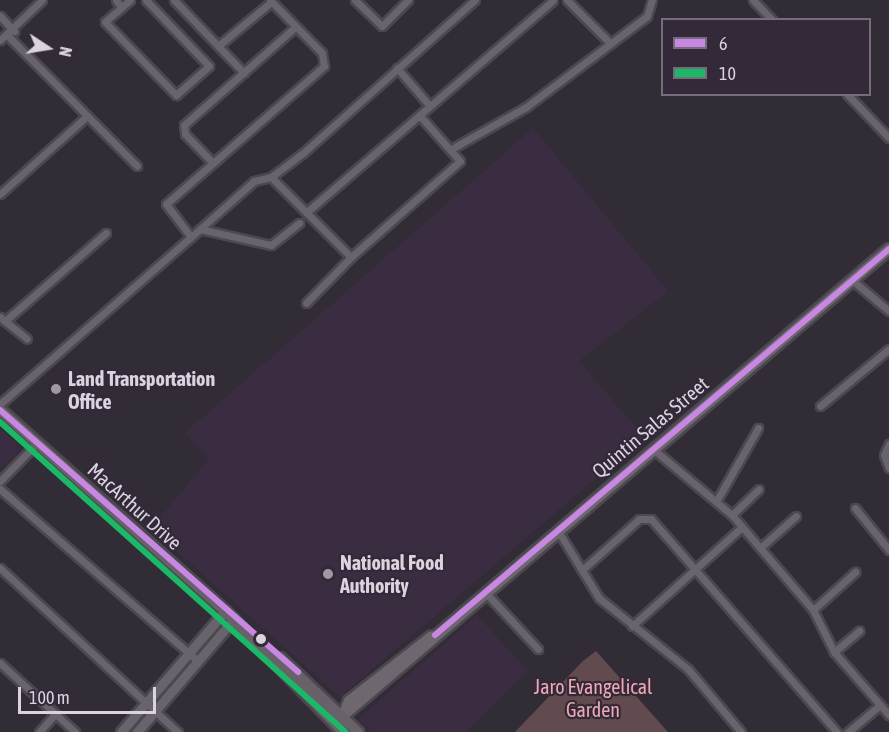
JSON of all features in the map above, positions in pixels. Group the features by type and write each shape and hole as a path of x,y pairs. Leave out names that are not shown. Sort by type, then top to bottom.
{"main road":[{"name":"Quintin Salas Street","path":"338,728 343,715 556,529 889,249"},
{"name":"MacArthur Drive","path":"0,410 234,619 338,728"},
{"name":"MacArthur Drive","path":"245,630 343,715 358,732"}],"street":[{"path":"0,40 11,34 42,0"},
{"path":"116,0 122,7"},
{"path":"130,0 105,22 176,96 210,66 146,0"},
{"path":"174,0 244,74"},
{"path":"355,0 382,26 408,0"},
{"path":"0,404 254,180 271,177 475,0"},
{"path":"308,210 553,0"},
{"path":"567,0 608,41"},
{"path":"453,148 526,107 608,41 647,16 652,0"},
{"path":"753,0 770,18"},
{"path":"191,237 166,204 322,71 324,56 270,1 218,46"},
{"path":"0,16 11,34 137,166"},
{"path":"213,163 185,134 184,125 296,27"},
{"path":"397,68 429,105"},
{"path":"849,96 889,138"},
{"path":"0,194 87,116"},
{"path":"306,303 351,257 456,166 459,155 420,116"},
{"path":"271,177 308,210 351,257"},
{"path":"200,229 270,245 299,223"},
{"path":"27,339 3,319 106,233"},
{"path":"852,280 889,311"},
{"path":"820,406 889,349"},
{"path":"717,500 758,428"},
{"path":"0,481 38,442"},
{"path":"889,444 884,455 889,468"},
{"path":"653,449 717,500 732,515 813,610 834,652 889,715"},
{"path":"0,489 198,661"},
{"path":"732,515 759,489"},
{"path":"855,508 889,550"},
{"path":"760,548 796,516"},
{"path":"582,570 645,518 695,569 837,732"},
{"path":"632,626 742,527"},
{"path":"556,529 598,598 688,669 741,732"},
{"path":"0,568 178,732"},
{"path":"813,610 855,572"},
{"path":"485,592 538,649"},
{"path":"121,732 225,611"},
{"path":"137,732 234,619"},
{"path":"834,652 859,631"},
{"path":"0,663 75,732"},
{"path":"848,732 880,705"},
{"path":"39,732 55,714"}],"shaded area":[{"name":"National Food Authority","path":"533,128 668,291 579,361 644,437 340,697 151,528 209,459 185,433"},
{"path":"0,428 21,448 0,471"},
{"path":"477,615 528,671 466,732 371,732 358,719"}],"green space":[{"name":"Jaro Evangelical Garden","path":"596,651 668,732 515,732 583,661"}],"transit line":[{"name":"6","path":"435,635 889,249"},
{"name":"6","path":"0,410 298,672"},
{"name":"10","path":"0,422 345,732"}],"place":[{"name":"Land Transportation Office","path":"56,389"},
{"name":"National Food Authority","path":"328,574"}]}
